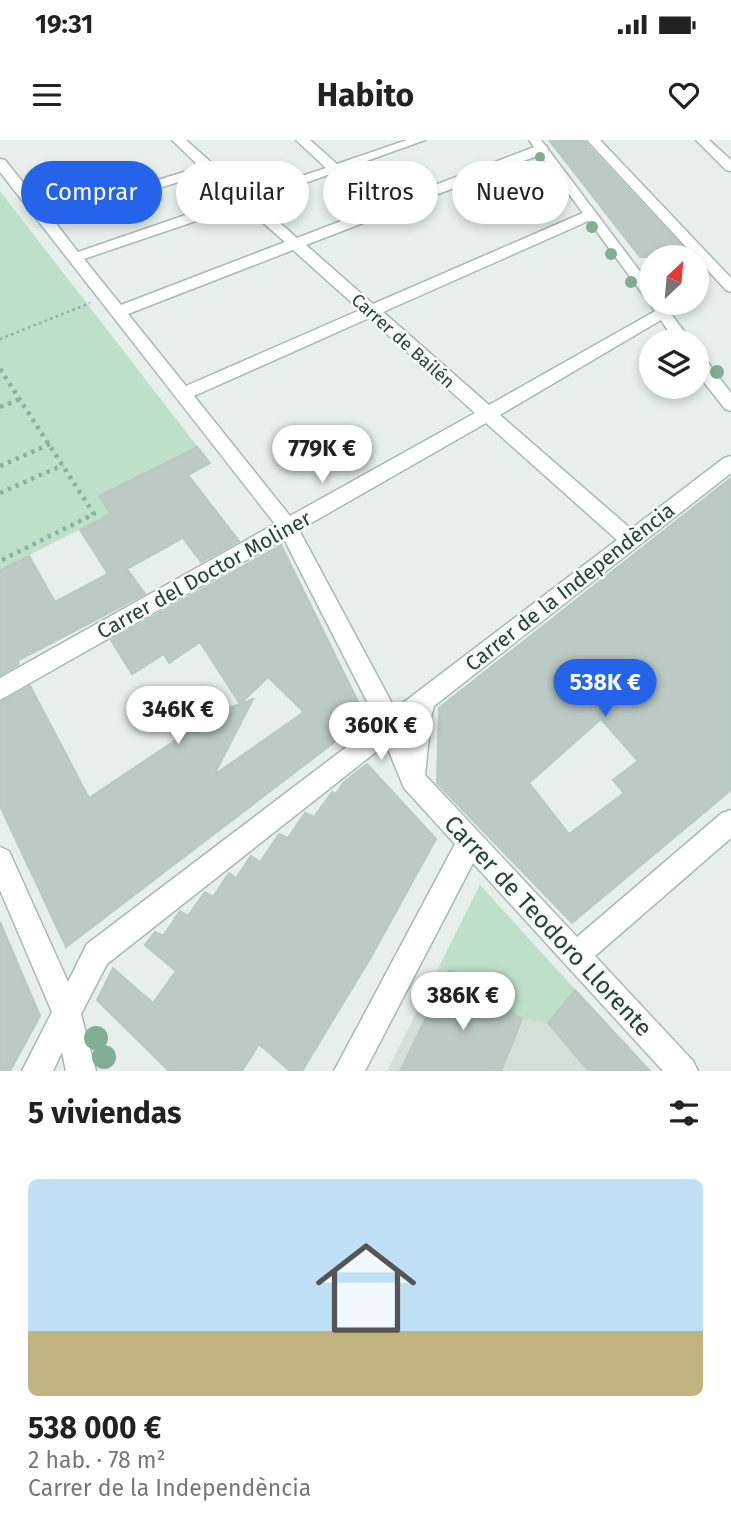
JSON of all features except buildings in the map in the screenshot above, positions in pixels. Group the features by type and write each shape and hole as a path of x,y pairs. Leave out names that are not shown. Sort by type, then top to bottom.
{"street":[{"name":"Carrer de Bailén","path":"178,140 201,161"},
{"path":"302,140 326,161"},
{"path":"358,161 419,140"},
{"path":"593,140 731,287"},
{"path":"702,140 731,167"},
{"path":"117,312 295,244 538,144 590,215 639,274"},
{"name":"Carrer de Teodoro Llorente","path":"0,163 21,189"},
{"path":"183,394 590,215"},
{"name":"Carrer de Teodoro Llorente","path":"50,224 288,527 382,705 413,780 683,1071"},
{"path":"77,257 176,224"},
{"name":"Carrer de Bailén","path":"273,224 630,540"},
{"path":"709,270 731,265"},
{"name":"Carrer del Doctor Moliner","path":"0,690 487,415 649,315"},
{"path":"709,376 731,405"},
{"name":"Carrer de la Independència","path":"37,1071 97,954 731,463"},
{"path":"413,780 419,717 426,698"},
{"path":"576,955 731,822"},
{"path":"349,1071 470,842"},
{"path":"0,860 67,1013 81,1071"}],"path":[{"path":"0,339 106,297"},
{"path":"0,371 94,514 0,561"},
{"path":"0,407 20,399"},
{"path":"0,467 50,444"},
{"path":"0,493 63,465"}],"shaded area":[{"path":"480,885 650,1071 387,1071"}],"green space":[{"path":"0,191 21,218 21,224 25,224 210,463 0,570"},
{"path":"480,885 575,990 548,1023 522,1019 440,965"}]}
